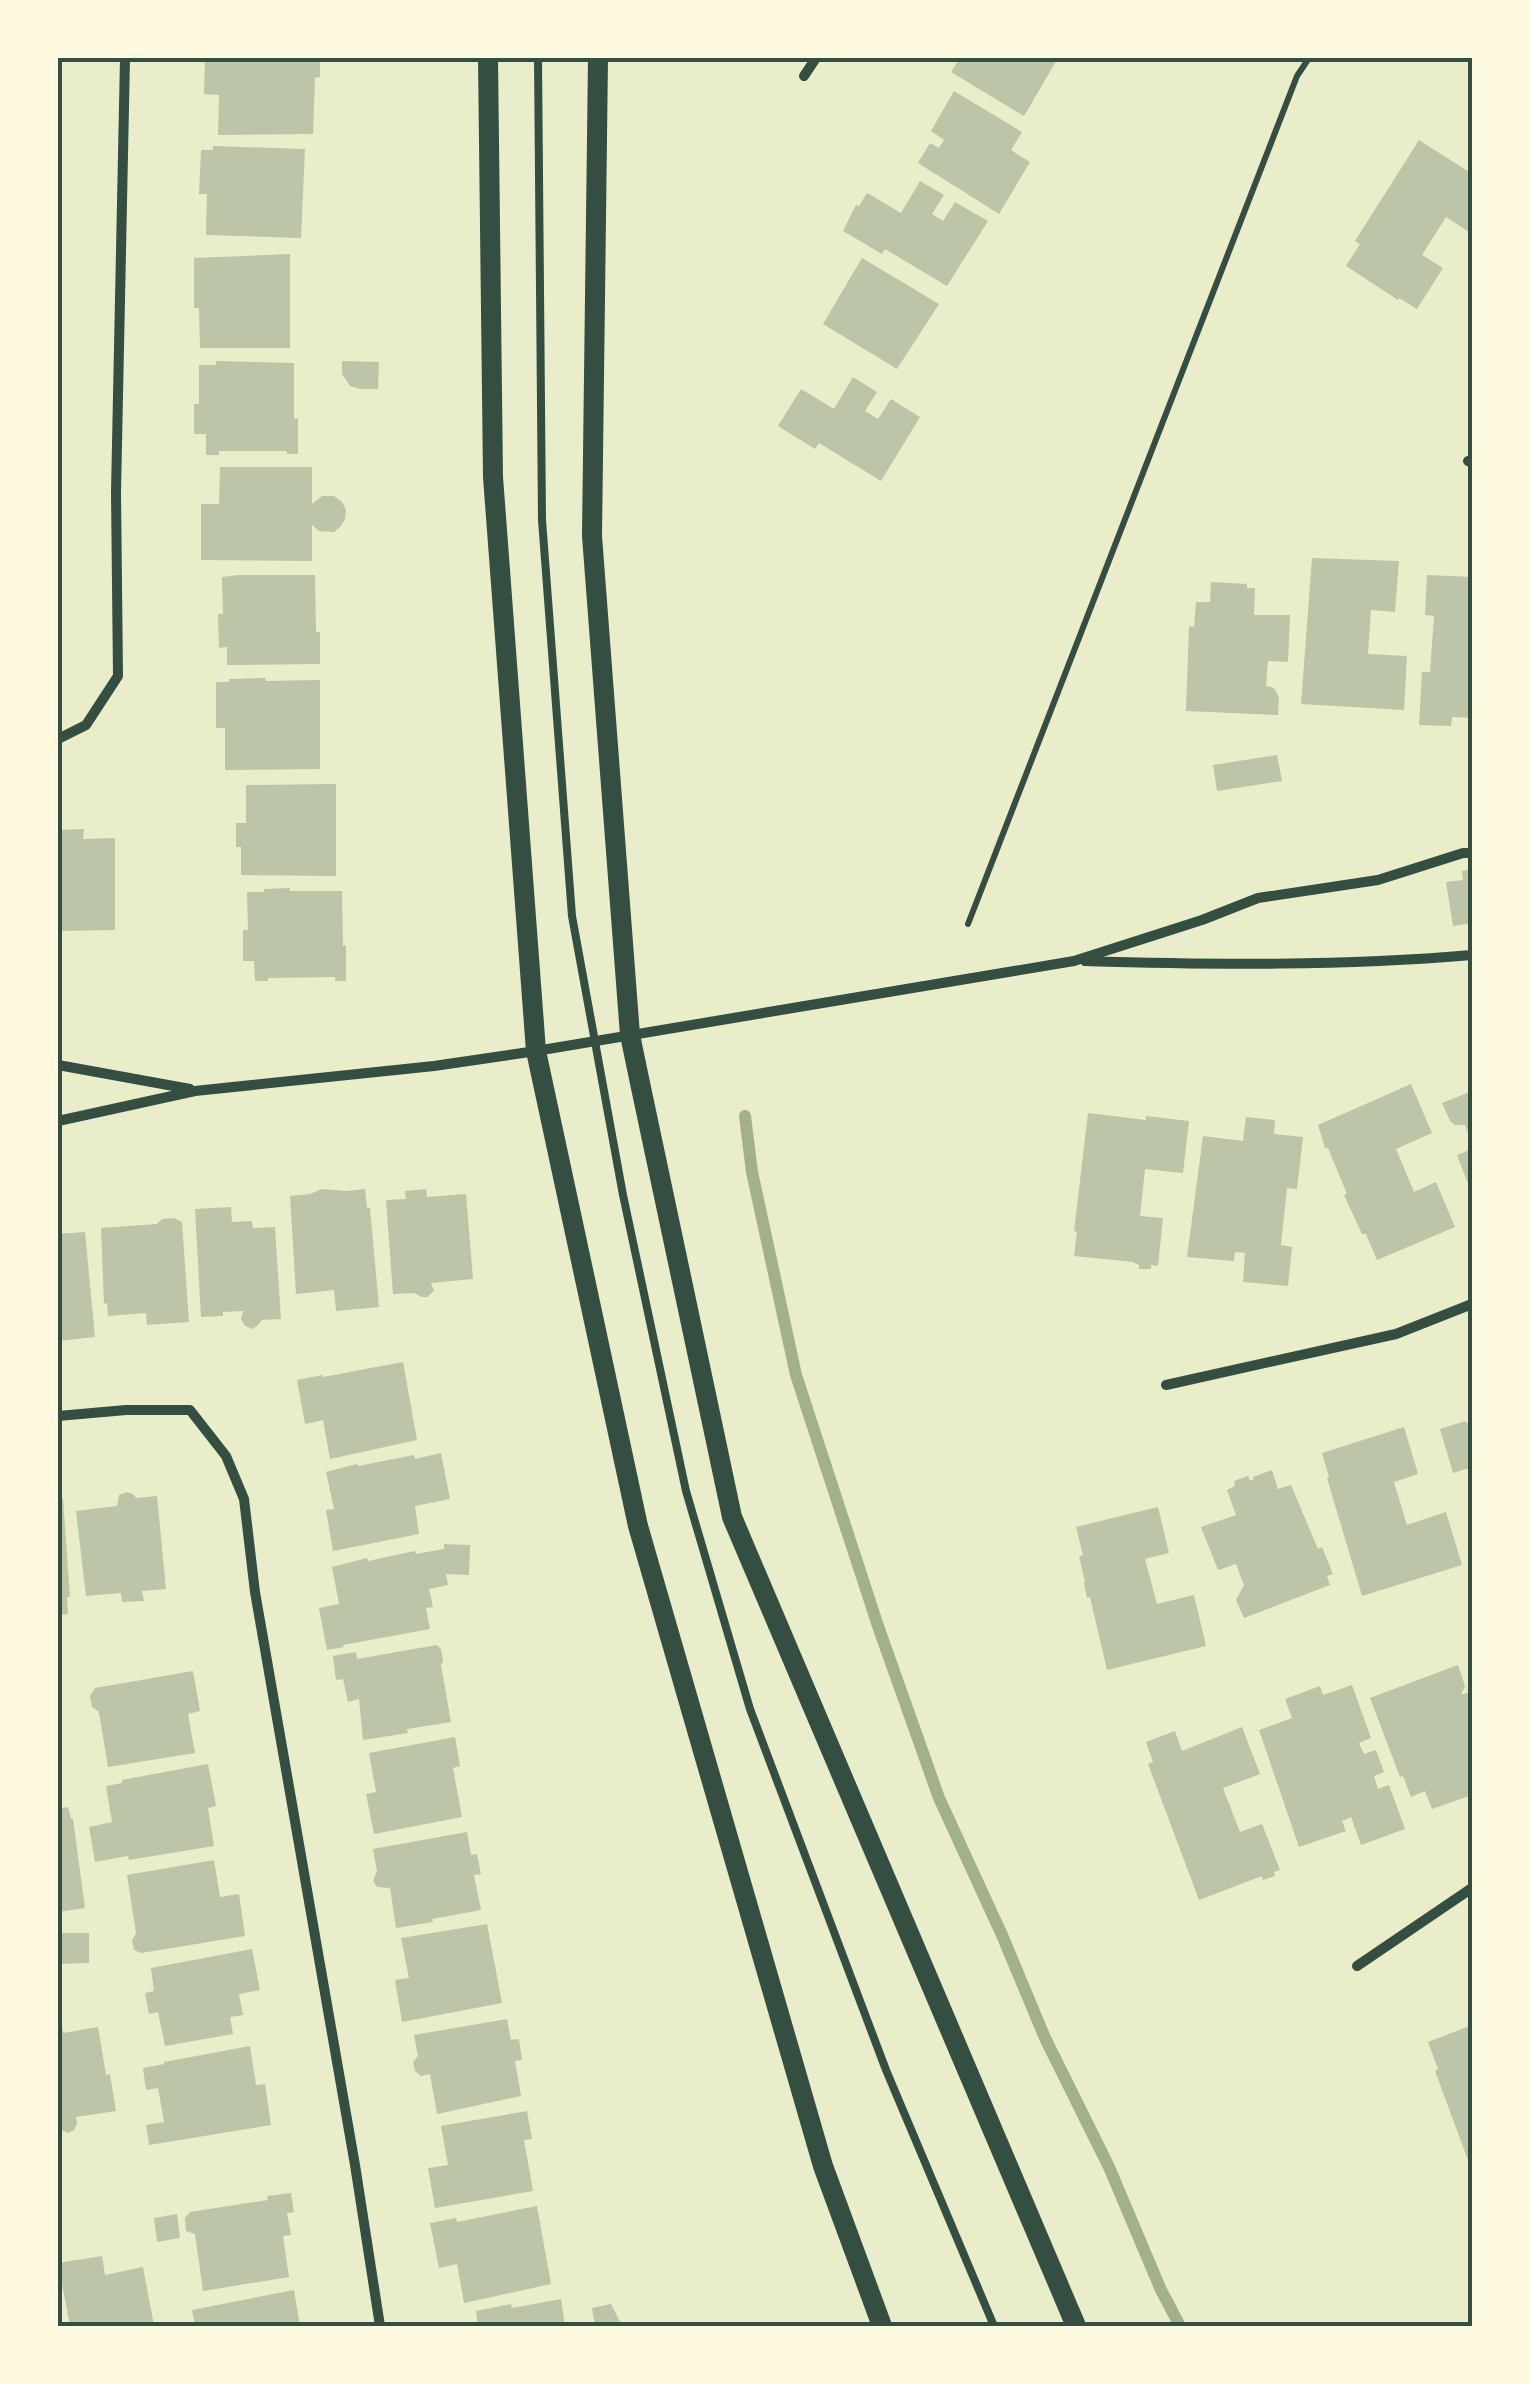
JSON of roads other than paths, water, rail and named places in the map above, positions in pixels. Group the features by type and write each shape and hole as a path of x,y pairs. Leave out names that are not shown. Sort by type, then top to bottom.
{"main road":[{"path":"488,58 493,477 536,1051 638,1526 823,2166 882,2326"},
{"path":"598,58 592,536 630,1035 732,1518 1076,2326"}],"street":[{"path":"58,739 86,724 118,676 116,492 125,58"},
{"path":"804,76 816,58"},
{"path":"58,1121 196,1090 434,1066 1074,961 1258,898 1378,880 1472,853"},
{"path":"1074,961 1392,962 1472,955"},
{"path":"58,1065 196,1090"},
{"path":"1166,1384 1396,1334 1472,1304"},
{"path":"58,1416 190,1410 226,1456 244,1499 255,1592 380,2326"},
{"path":"1357,1966 1472,1888"}],"lane":[{"path":"538,58 542,520 572,916 623,1194 686,1491 750,1709 886,2070 994,2326"}],"waterway":[{"path":"745,1116 752,1172 796,1375 939,1798 1045,2038 1109,2167 1180,2326"}]}
